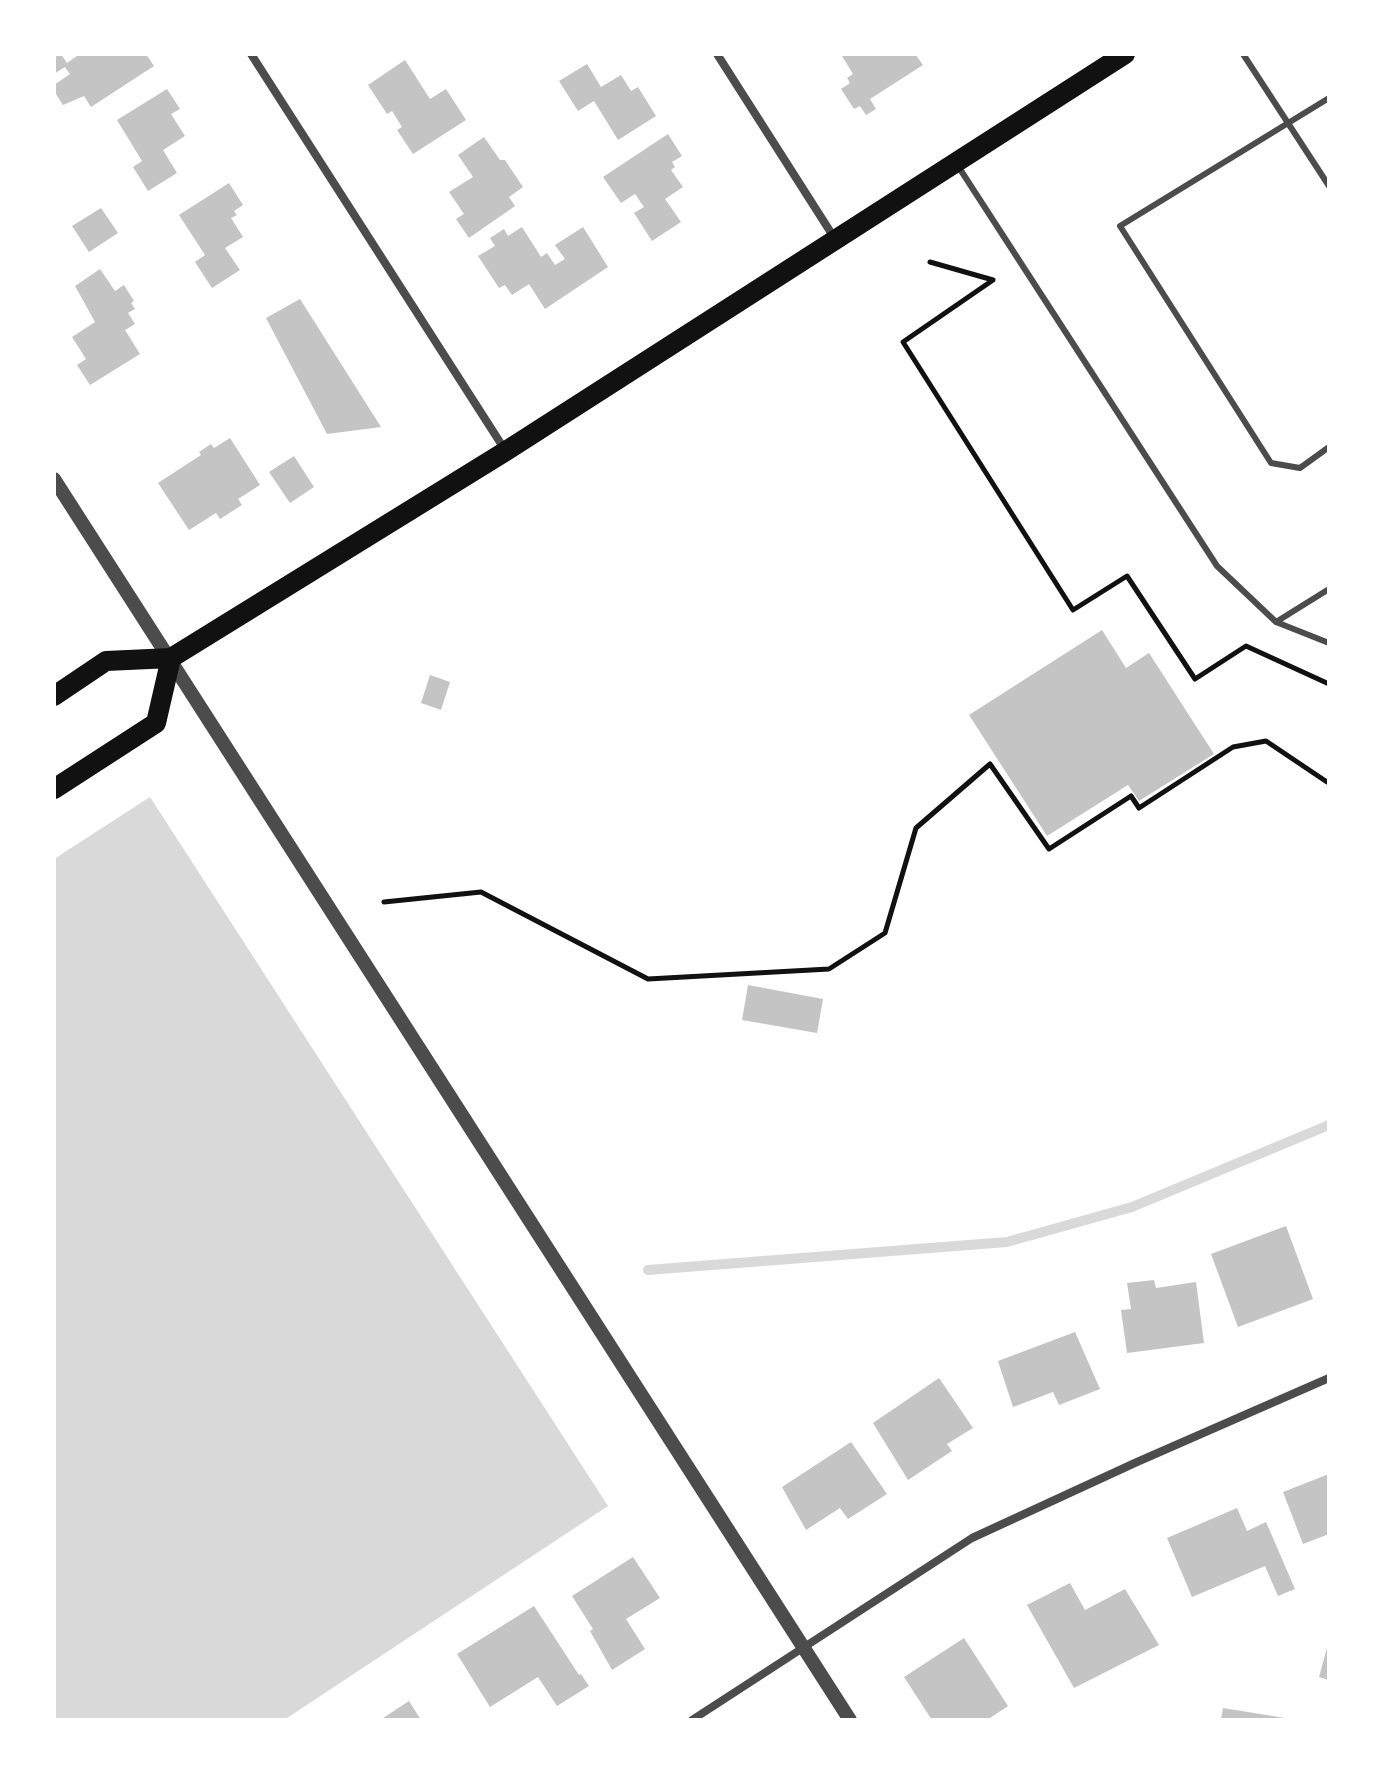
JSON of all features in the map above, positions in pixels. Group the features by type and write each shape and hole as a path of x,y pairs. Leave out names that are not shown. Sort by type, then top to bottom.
{"main road":[{"path":"54,696 106,661 171,658 506,451 1125,54"},
{"path":"54,789 156,723 171,658"}],"street":[{"path":"251,54 506,451"},
{"path":"717,54 835,240"},
{"path":"54,479 850,1720"},
{"path":"692,1720 972,1538 1329,1378"}],"lane":[{"path":"1243,54 1329,186"},
{"path":"1329,98 1120,226 1271,463 1300,468 1329,447"},
{"path":"956,163 1217,566 1276,622 1329,643"},
{"path":"1276,622 1329,589"}],"path":[{"path":"930,262 993,280 903,342 1073,610 1127,576 1195,679 1246,646 1329,684"},
{"path":"384,902 481,892 648,979 829,969 885,933 916,828 990,764 1049,849 1131,796 1139,808 1233,747 1266,741 1327,782 1329,780"}],"shaded area":[{"path":"150,797 608,1506 284,1720 54,1720 54,859"}],"building":[{"path":"54,54 61,54 67,63 76,54 146,54 154,66 91,107 84,96 63,105 54,91 54,85 70,74 65,67 54,74"},
{"path":"915,54 923,65 870,99 876,109 866,115 860,106 854,109 841,89 850,83 847,78 853,74 842,56"},
{"path":"405,60 430,99 446,89 466,120 413,154 397,130 402,127 392,111 387,114 368,85"},
{"path":"587,64 601,87 621,75 631,91 638,87 656,116 618,140 594,101 578,111 559,81"},
{"path":"167,89 180,109 171,114 185,136 163,150 177,173 148,191 133,167 142,161 117,120"},
{"path":"668,134 682,156 672,162 675,167 671,170 683,187 665,199 681,222 652,241 634,213 644,207 635,194 621,203 603,177"},
{"path":"484,137 500,160 505,160 523,187 509,197 515,206 469,238 456,219 464,214 449,192 473,177 458,155"},
{"path":"229,183 243,205 234,211 237,215 231,218 243,237 225,248 240,270 212,288 195,262 205,255 179,215"},
{"path":"101,208 118,233 89,252 72,226"},
{"path":"522,227 541,257 547,253 555,265 565,259 555,245 583,227 608,267 545,309 529,284 512,295 505,285 499,288 478,256 495,246 490,238 504,229 508,236"},
{"path":"100,269 115,291 124,285 134,301 131,303 135,309 128,313 135,324 125,330 140,354 90,385 77,365 86,359 72,337 95,322 75,286"},
{"path":"300,299 381,427 327,434 266,318"},
{"path":"230,438 260,485 238,499 242,505 220,519 216,513 189,530 158,483 201,455 199,452 211,444 214,448"},
{"path":"294,456 314,487 290,503 269,472"},
{"path":"1102,630 1126,668 1149,653 1214,754 1139,801 1128,785 1047,836 969,715"},
{"path":"430,675 450,682 441,710 421,703"},
{"path":"748,985 823,999 817,1033 742,1020"},
{"path":"1286,1226 1313,1299 1238,1327 1211,1254"},
{"path":"1154,1280 1156,1288 1196,1282 1204,1343 1127,1353 1121,1310 1131,1309 1127,1283"},
{"path":"1075,1332 1100,1389 1059,1405 1053,1392 1013,1407 998,1361"},
{"path":"939,1378 973,1428 947,1444 952,1451 908,1480 873,1423"},
{"path":"851,1442 887,1494 848,1519 840,1508 806,1530 782,1487"},
{"path":"1329,1474 1329,1534 1303,1544 1283,1492"},
{"path":"1237,1508 1247,1531 1266,1522 1295,1589 1278,1596 1265,1566 1192,1597 1167,1538"},
{"path":"633,1557 660,1598 626,1619 645,1649 612,1670 590,1631 593,1629 572,1596"},
{"path":"1070,1583 1085,1610 1125,1589 1159,1645 1074,1688 1027,1605"},
{"path":"534,1606 589,1686 557,1706 538,1677 490,1707 457,1654"},
{"path":"964,1638 1008,1706 987,1720 932,1720 904,1677"},
{"path":"1329,1645 1329,1680 1319,1677"},
{"path":"409,1701 421,1720 380,1720"},
{"path":"1223,1708 1285,1718 1285,1720 1221,1720"}],"waterway":[{"path":"648,1270 1007,1242 1132,1207 1329,1125"}]}
